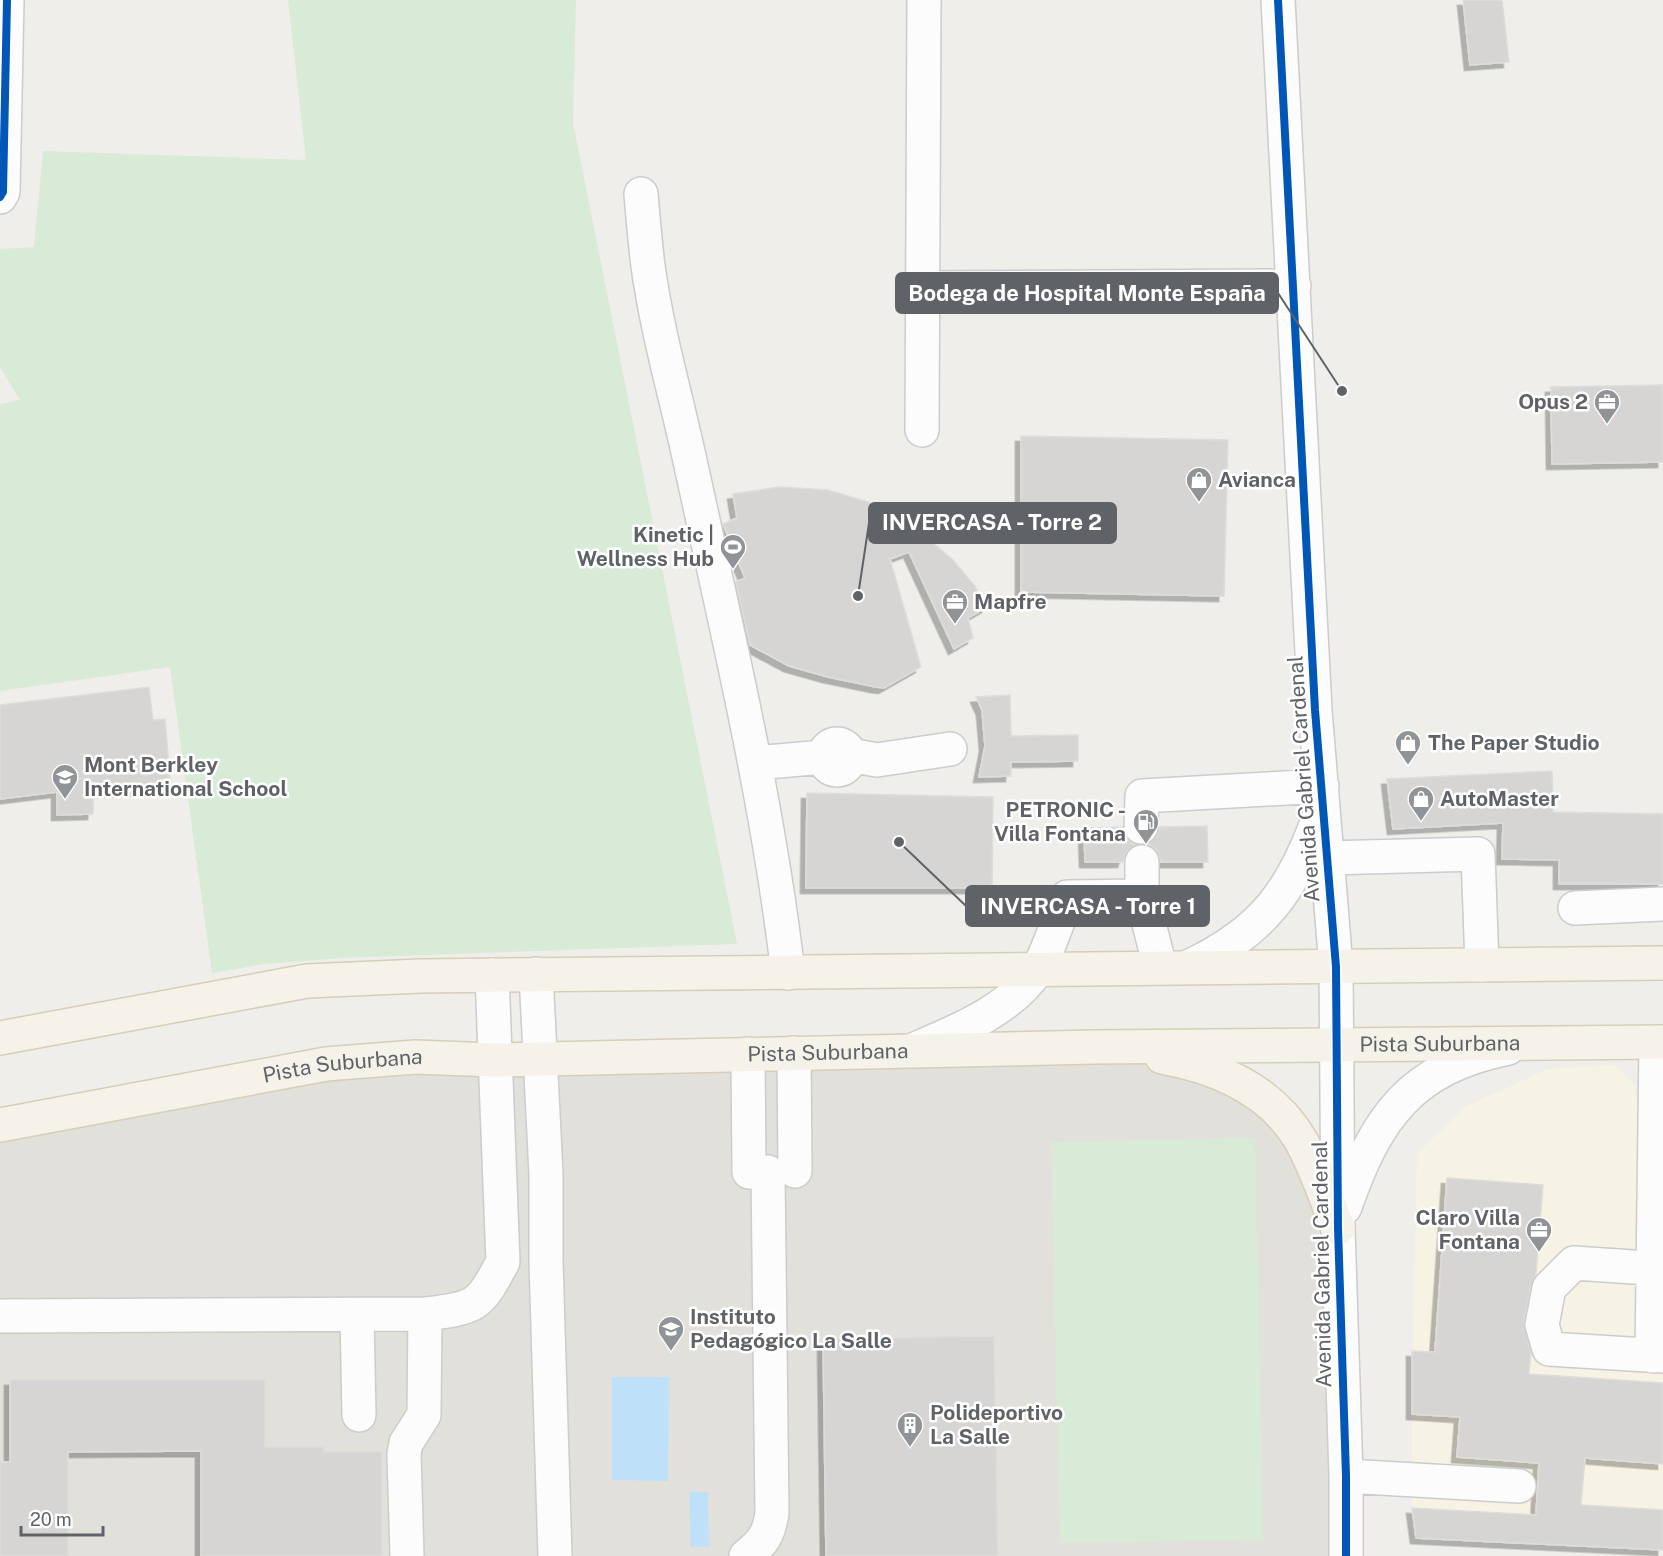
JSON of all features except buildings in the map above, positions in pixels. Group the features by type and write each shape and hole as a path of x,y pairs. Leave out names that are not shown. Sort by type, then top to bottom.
{"main road":[{"path":"0,1038 308,981 492,975 1663,963"},
{"name":"Pista Suburbana","path":"0,1125 326,1064 415,1057 495,1060 1095,1047 1660,1042"},
{"path":"1095,1047 1182,1062 1224,1075 1259,1094 1281,1113 1300,1139 1338,1228"}],"street":[{"path":"0,197 3,192 6,0"},
{"path":"922,430 924,0"},
{"name":"Avenida Gabriel Cardenal","path":"1278,0 1315,710 1336,967 1338,1228 1346,1476 1346,1556"},
{"path":"641,194 648,266 663,346 755,763 783,924 789,973"},
{"path":"922,288 1294,286"},
{"path":"755,763 837,756 877,760 950,749"},
{"path":"1141,827 1142,796 1323,795 1304,856 1284,891 1242,937 1210,956 1175,967 1142,896 1142,862"},
{"path":"1328,858 1478,854 1482,965"},
{"path":"913,1050 958,1031 1018,994 1038,969 1067,897 1142,896"},
{"path":"1575,908 1663,904"},
{"path":"0,1316 425,1314 474,1304 503,1262 492,975"},
{"path":"536,975 546,1174 546,1262 555,1556"},
{"path":"1658,1269 1574,1263 1549,1288 1542,1326 1549,1349 1658,1356 1660,1042"},
{"path":"1338,1228 1357,1175 1376,1134 1398,1104 1413,1089 1428,1078 1460,1062 1532,1043"},
{"path":"771,1172 794,1053"},
{"path":"746,1556 761,1544 770,1529 772,1513 771,1172 748,1054"},
{"path":"503,1262 546,1262"},
{"path":"407,1556 404,1454 406,1443 424,1415 425,1314"},
{"path":"357,1315 359,1414"},
{"path":"1346,1476 1519,1486"}],"shaded area":[{"name":"Instituto Pedagógico La Salle","path":"1095,1047 1259,1094 1338,1228 1346,1556 0,1556 0,1125 326,1064"},
{"name":"Claro Villa Fontana","path":"1614,1065 1636,1085 1635,1097 1663,1096 1663,1550 1416,1538 1412,1508 1412,1414 1417,1154 1465,1107 1548,1069"}],"green space":[{"path":"288,0 576,0 573,123 737,944 342,958 264,964 212,973 170,667 0,691 0,404 20,400 0,367 0,249 34,247 43,151 306,160"},
{"path":"1255,1138 1263,1539 1060,1543 1051,1142"}],"water":[{"path":"612,1377 669,1377 668,1481 612,1480"},
{"path":"689,1492 708,1492 709,1547 691,1547"}],"cycle path":[{"path":"0,197 3,192 7,0"},
{"path":"1278,0 1315,710 1336,967 1338,1228 1346,1476 1346,1556"}],"place":[{"name":"Bodega de Hospital Monte España","path":"1342,391"},
{"name":"Opus 2","path":"1607,425"},
{"name":"Avianca","path":"1199,503"},
{"name":"Kinetic | Wellness Hub","path":"733,570"},
{"name":"INVERCASA - Torre 2","path":"858,596"},
{"name":"Mapfre","path":"955,625"},
{"name":"The Paper Studio","path":"1408,766"},
{"name":"Mont Berkley International School","path":"65,800"},
{"name":"AutoMaster","path":"1421,822"},
{"name":"INVERCASA - Torre 1","path":"899,842"},
{"name":"PETRONIC - Villa Fontana","path":"1146,845"},
{"name":"Claro Villa Fontana","path":"1539,1253"},
{"name":"Instituto Pedagógico La Salle","path":"671,1352"},
{"name":"Polideportivo La Salle","path":"910,1448"}]}
